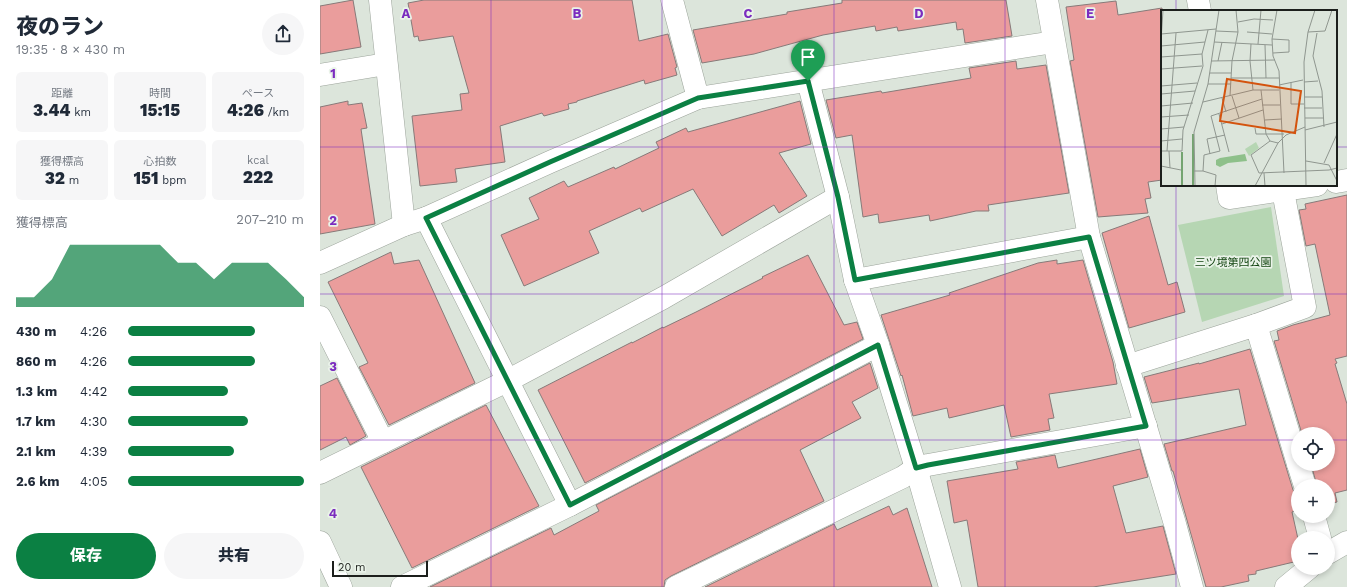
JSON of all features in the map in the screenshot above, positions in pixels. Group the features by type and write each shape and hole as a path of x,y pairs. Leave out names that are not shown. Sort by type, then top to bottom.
{"street":[{"path":"380,0 404,225"},
{"path":"672,0 698,98"},
{"path":"1047,0 1089,237 1146,426 1192,587"},
{"path":"1198,0 1200,10"},
{"path":"320,263 404,225 426,218 698,98 1054,42"},
{"path":"320,75 386,64"},
{"path":"808,81 838,197 855,280 878,345 916,468 950,587"},
{"path":"1337,182 1347,180"},
{"path":"1227,186 1229,198 1311,186"},
{"path":"1127,366 1305,307 1283,191"},
{"path":"320,473 508,381 663,298 838,197"},
{"path":"426,218 570,505"},
{"path":"855,280 1089,237"},
{"path":"320,317 383,442"},
{"path":"1256,324 1291,441"},
{"path":"402,587 570,505 878,345"},
{"path":"676,587 903,477 916,468 1146,426"},
{"path":"320,542 341,587"},
{"path":"1335,549 1347,542"},
{"path":"1286,587 1301,575"}],"green space":[{"name":"三ツ境第四公園","path":"1271,207 1284,296 1202,322 1178,225"}],"building":[{"path":"353,0 361,47 320,54 320,6"},
{"path":"424,0 632,0 639,41 668,34 677,67 675,68 677,75 645,84 644,80 568,104 569,109 544,116 542,113 500,126 505,162 455,169 457,182 420,186 412,116 462,110 460,94 469,93 453,36 419,41 418,36 414,37 408,3"},
{"path":"842,0 1006,0 1012,36 965,43 963,29 957,30 956,22 898,31 897,27 876,31 875,26 823,35 754,54 702,63 693,30 842,3"},
{"path":"1116,1 1118,15 1162,8 1161,180 1148,182 1151,198 1145,199 1148,213 1098,217 1070,61 1074,60 1066,7"},
{"path":"1016,61 1017,69 1046,65 1069,193 988,205 989,211 976,211 930,221 929,215 879,223 878,214 863,217 852,135 836,138 826,100 881,91 882,93 971,78 969,68"},
{"path":"348,101 348,105 362,103 367,128 361,129 375,224 320,234 320,107"},
{"path":"800,101 811,144 779,153 807,196 779,213 774,205 722,236 693,189 642,212 640,208 589,231 599,253 524,286 501,235 539,219 529,198 564,181 568,187 614,167 615,169 659,148 656,142 686,128 688,132"},
{"path":"1347,195 1347,356 1335,359 1337,363 1335,364 1347,404 1347,490 1335,493 1335,479 1315,479 1313,471 1335,471 1335,427 1300,427 1274,341 1279,340 1277,331 1330,315 1315,244 1306,246 1299,210 1306,209 1305,204"},
{"path":"1149,216 1168,285 1177,282 1185,312 1129,328 1102,233"},
{"path":"391,252 394,264 419,260 475,383 389,425 359,367 368,363 328,282"},
{"path":"808,255 844,325 857,322 863,339 585,483 538,390"},
{"path":"1057,260 1057,264 1083,260 1113,362 1117,384 1049,394 1054,418 1048,419 1050,430 1011,437 1004,405 949,418 947,408 913,416 902,375 901,376 881,315 950,295 949,293 1038,263"},
{"path":"1250,349 1291,483 1291,523 1294,523 1296,531 1291,531 1291,563 1256,571 1256,574 1248,575 1249,581 1221,587 1206,587 1164,444 1246,425 1239,389 1152,403 1144,377 1199,364"},
{"path":"870,363 878,388 852,402 861,418 800,450 824,501 671,576 665,580 664,587 430,587 551,528 554,535 599,511 596,505"},
{"path":"337,378 366,436 350,445 346,437 320,450 320,386"},
{"path":"486,405 539,506 412,568 361,467"},
{"path":"1140,449 1148,477 1113,486 1126,533 1163,526 1176,574 1093,587 978,587 967,520 954,523 947,481 1018,469 1016,462 1055,455 1058,468"},
{"path":"889,506 893,515 907,508 932,587 705,587 834,524 837,530"}],"route":[{"path":"808,81 838,197 855,280 1089,237 1146,426 916,468 878,345 570,505 426,218 698,98 808,81"}]}
